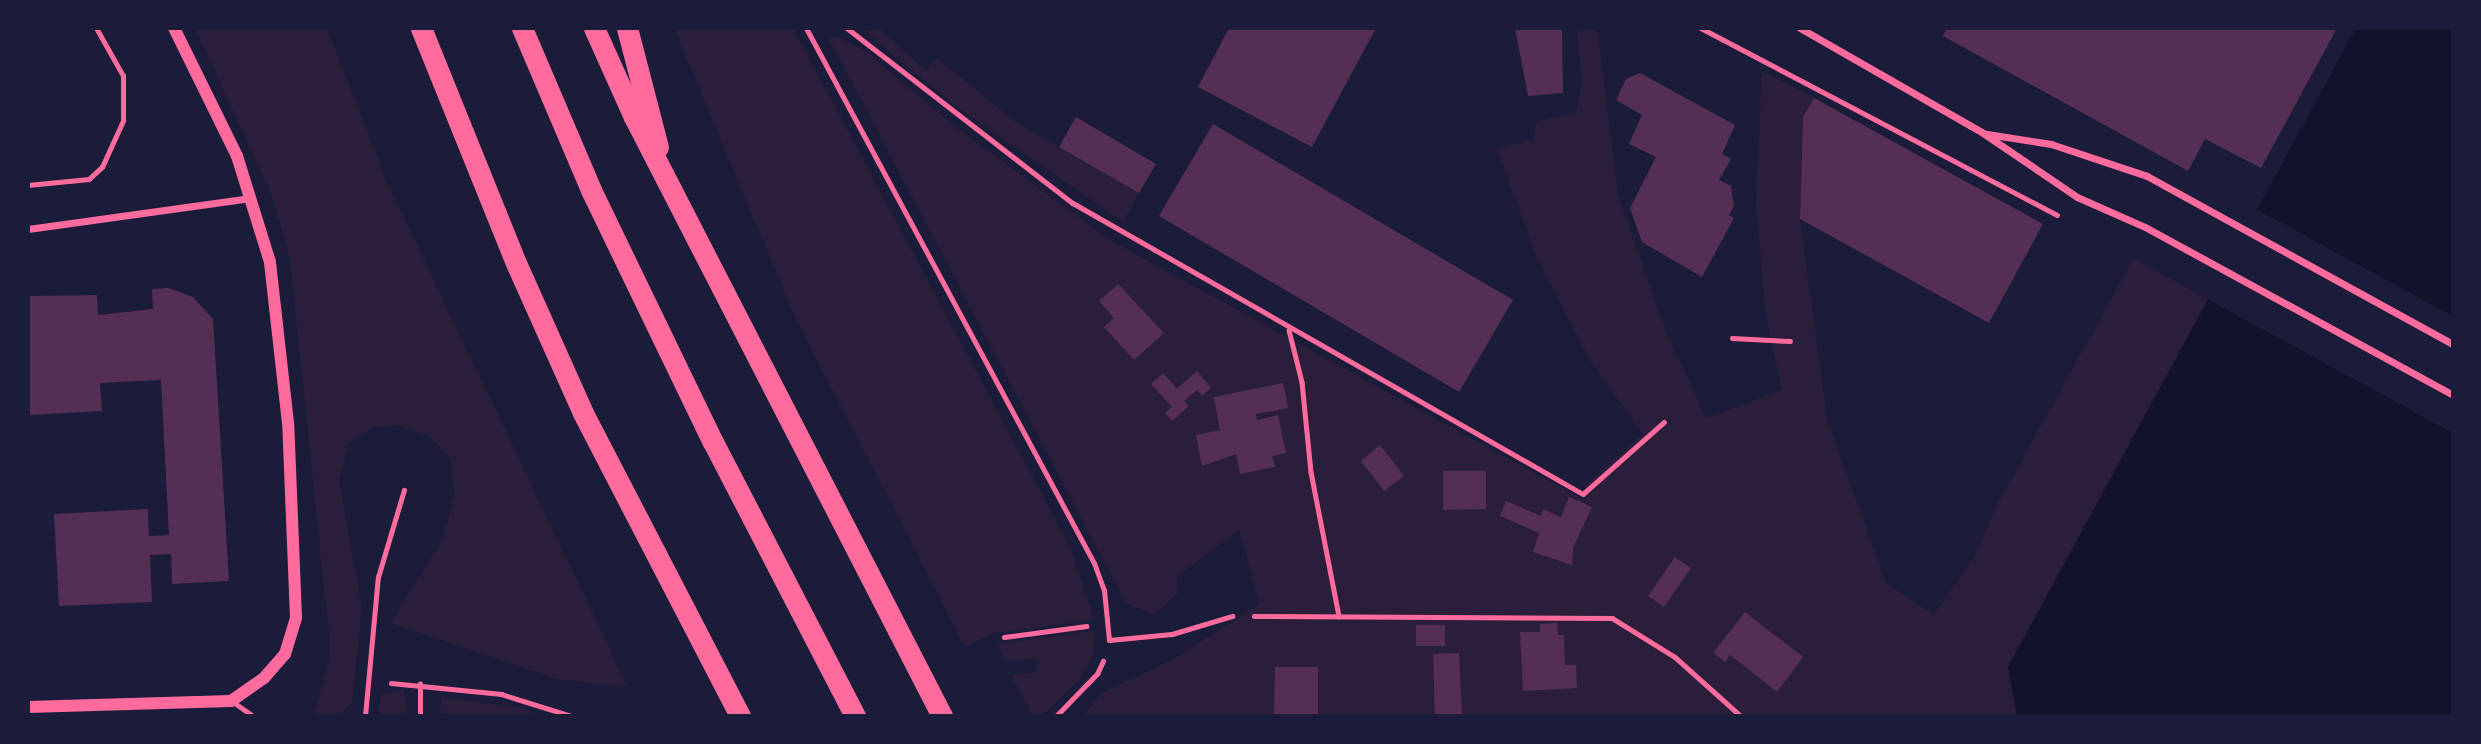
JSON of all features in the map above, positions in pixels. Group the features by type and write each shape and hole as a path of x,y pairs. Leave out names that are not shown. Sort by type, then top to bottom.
{"highway":[{"path":"421,28 516,264 583,413 740,716"},
{"path":"522,28 591,190 713,442 855,716"},
{"path":"594,28 666,180 942,716"},
{"path":"627,28 666,180"}],"street":[{"path":"28,707 230,701 264,678 285,654 296,618 285,396 270,262 237,156 174,28"},
{"path":"1800,28 1983,133 2077,197 2197,255 2453,394"},
{"path":"1983,133 2051,144 2111,161 2219,216 2453,344"},
{"path":"28,229 251,198"}],"lane":[{"path":"806,28 1094,563 1104,590 1109,640 1172,634 1232,616"},
{"path":"365,716 379,577 404,490"},
{"path":"230,701 253,716"}],"path":[{"path":"28,185 89,179 102,167 123,121 123,76 96,28"},
{"path":"847,28 1073,203 1583,495 1664,422"},
{"path":"1701,28 2060,216"},
{"path":"1289,329 1302,382 1311,472 1339,616"},
{"path":"1732,338 1790,341"},
{"path":"1232,616 1612,618 1675,657 1741,716"},
{"path":"1004,637 1107,623"},
{"path":"1056,716 1097,674 1109,640"},
{"path":"370,683 420,684 501,694 571,716"},
{"path":"420,684 420,716"}],"shaded area":[{"path":"195,28 327,28 386,180 628,687 559,680 390,623 443,539 454,496 452,461 430,436 399,426 374,427 349,443 339,480 362,609 352,702 340,716 313,716 329,663 330,644 290,259 272,196"},
{"path":"674,28 793,28 1070,547 1094,619 992,634 965,647 796,319"},
{"path":"860,28 879,28 926,71 937,58 1016,122 1139,193 1123,222 961,110"},
{"path":"1577,28 1597,28 1618,195 1665,329 1706,418 1782,390 1766,316 1756,202 1762,71 1814,98 1803,117 1800,219 1827,419 1886,583 1934,615 1973,558 1999,501 2134,258 2208,300 2008,667 2017,716 1083,716 1102,693 1177,657 1260,604 1239,530 1177,577 1178,593 1154,615 1126,603 828,37 837,36 867,52 953,125 1110,240 1586,501 1584,487 1643,434 1591,362 1537,258 1497,149 1534,139 1536,122 1576,113 1582,82"},
{"path":"2356,28 2453,28 2453,716 2017,716 2008,667"},
{"path":"1094,631 1093,655 1081,678 1042,716 1033,716 1011,675 1037,672 1036,659 1006,661 996,644"},
{"path":"404,690 407,716 378,716 381,695"},
{"path":"441,697 521,708 545,716 441,716"}],"pier":[{"path":"2254,208 2453,316 2453,433 2205,298"}],"building":[{"path":"1229,28 1376,28 1312,147 1198,87"},
{"path":"1515,28 1562,28 1563,93 1528,96"},
{"path":"1947,28 2337,28 2261,168 2205,139 2188,171 1943,36"},
{"path":"1640,73 1735,125 1722,154 1731,159 1719,180 1731,186 1734,206 1729,215 1734,218 1702,277 1642,242 1630,208 1656,157 1629,144 1642,115 1616,100 1626,79"},
{"path":"1814,98 2043,224 1989,323 1800,219 1803,117"},
{"path":"1076,117 1156,164 1139,193 1059,147"},
{"path":"1213,124 1513,300 1459,392 1159,216"},
{"path":"1118,284 1164,333 1134,360 1104,327 1114,318 1099,301"},
{"path":"168,288 193,297 213,319 229,581 172,584 171,554 150,555 152,602 59,606 54,514 148,509 149,536 169,535 161,380 100,383 102,411 28,415 28,296 97,295 98,315 153,309 152,289"},
{"path":"1197,371 1211,388 1202,396 1197,390 1184,401 1189,406 1172,421 1165,413 1172,407 1151,384 1163,373 1177,389"},
{"path":"1283,383 1288,408 1256,414 1257,420 1278,415 1286,453 1272,456 1275,467 1240,474 1236,454 1202,466 1196,435 1220,430 1214,397"},
{"path":"1380,445 1404,476 1384,491 1361,461"},
{"path":"1443,471 1486,471 1486,509 1443,510"},
{"path":"1569,497 1592,507 1573,548 1572,565 1533,552 1539,533 1500,516 1506,501 1541,516 1543,509 1561,517"},
{"path":"1675,557 1691,568 1664,607 1648,596"},
{"path":"1745,612 1803,657 1777,692 1730,655 1725,662 1713,653"},
{"path":"1557,623 1558,635 1564,635 1565,665 1576,665 1577,688 1523,691 1520,632 1540,632 1540,624"},
{"path":"1416,625 1445,625 1445,646 1416,646"},
{"path":"1459,653 1462,716 1435,716 1433,654"},
{"path":"1275,667 1318,667 1318,716 1274,716"}]}
